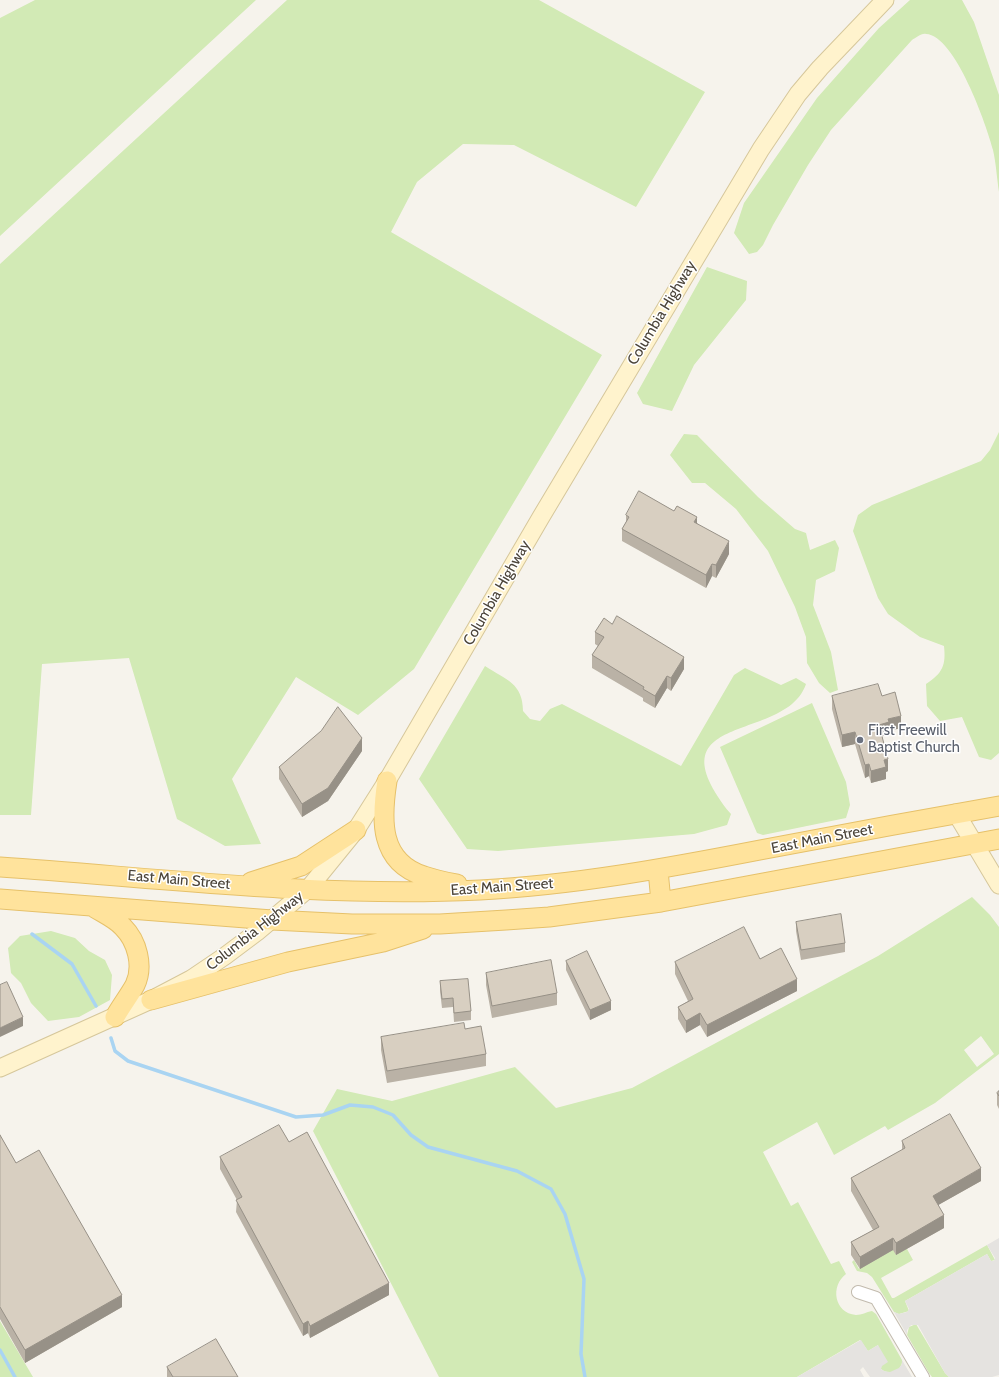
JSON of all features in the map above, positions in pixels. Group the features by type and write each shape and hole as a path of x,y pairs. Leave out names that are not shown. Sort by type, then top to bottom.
{"main road":[{"name":"Columbia Highway","path":"0,1068 115,1017 191,979 225,956 272,920 308,889 356,830 387,781 549,504 761,149 802,89 885,0"},
{"path":"387,781 383,807 383,826 388,843 395,856 407,868 423,876 480,890"},
{"name":"East Main Street","path":"0,867 308,889 410,892 480,890 571,882 658,870 999,806"},
{"path":"956,814 976,844 999,886"},
{"path":"240,885 301,866 356,830"},
{"path":"0,899 272,920 352,924 440,924 549,917 661,902 999,839"},
{"path":"658,870 661,902"},
{"path":"92,906 123,926 134,942 137,951 139,968 135,984 115,1017"},
{"path":"151,1000 288,962 383,942 440,924"}],"street":[{"path":"858,1292 876,1298 922,1377"}],"green space":[{"path":"35,0 256,0 0,236 0,18"},
{"path":"287,0 539,0 705,92 636,207 514,145 463,144 417,182 391,232 602,355 414,669 358,715 296,677 232,779 261,844 225,846 177,819 129,658 42,664 31,815 0,815 0,264"},
{"path":"910,0 962,0 974,22 999,95 999,192 996,166 990,138 968,83 948,49 937,38 922,34 912,40 831,130 808,165 763,245 757,252 749,254 734,233 744,203 817,98 879,28"},
{"path":"707,267 747,281 746,300 694,365 672,411 643,404 637,393"},
{"path":"999,432 999,753 991,760 979,757 962,717 940,721 927,706 926,684 940,672 942,668 944,663 944,646 920,637 888,614 878,598 853,531 858,515 872,505 981,461 990,450"},
{"path":"684,434 697,435 758,497 795,529 806,533 810,550 835,540 839,548 835,571 816,580 813,605 831,652 838,690 830,693 819,683 807,663 806,637 795,607 768,551 736,509 705,483 692,483 670,455"},
{"path":"485,666 512,683 517,688 520,694 523,711 530,719 540,721 550,709 562,704 681,766 734,675 745,668 781,685 796,678 806,684 794,703 774,715 730,732 713,743 705,758 710,781 731,814 727,825 694,834 498,851 467,849 419,779"},
{"path":"812,703 846,782 850,805 846,818 763,835 757,833 720,747"},
{"path":"972,897 990,915 999,927 999,1054 935,1103 888,1130 885,1126 834,1155 817,1122 763,1152 791,1206 798,1202 831,1264 839,1261 846,1274 841,1279 836,1292 839,1304 849,1313 856,1315 872,1311 876,1314 902,1360 902,1364 898,1370 888,1372 881,1369 878,1345 868,1351 860,1340 797,1377 439,1377 313,1131 337,1089 392,1101 515,1067 556,1108 632,1088 878,956","holes":["981,1036 994,1054 977,1067 964,1050"]},
{"path":"51,931 75,938 89,951 105,960 112,975 110,1000 79,1017 48,1021 31,1003 21,983 11,973 8,948 20,936"},
{"path":"881,1238 907,1249 913,1260 881,1278 892,1298 987,1245 995,1260 991,1261 987,1254 905,1301 909,1311 899,1314 894,1312 872,1277 867,1273 857,1271 852,1262 854,1260 859,1269"},
{"path":"0,1321 33,1377 0,1377"},
{"path":"916,1324 945,1373 949,1377 932,1377 929,1373 907,1335 909,1327"}],"shaded area":[{"path":"999,1238 999,1375 992,1377 949,1377 945,1373 918,1325 911,1325 907,1330 907,1335 894,1312 899,1314 907,1312 909,1309 905,1301 987,1254 991,1261 994,1261 995,1258 987,1245"},
{"path":"861,1340 868,1351 878,1345 888,1362 882,1366 881,1369 890,1372 899,1368 902,1364 902,1360 912,1377 870,1377 863,1367 860,1370 864,1377 797,1377"}],"building":[{"path":"639,491 674,511 677,506 697,517 694,522 729,541 716,565 712,564 706,575 622,529 629,517 626,515"},
{"path":"617,616 684,657 671,678 667,676 655,696 643,689 644,687 592,655 604,637 595,632 604,618 612,624"},
{"name":"First Freewill Baptist Church","path":"878,684 882,696 895,692 901,716 888,719 889,722 879,725 888,759 884,760 886,767 871,771 869,764 865,765 855,732 842,735 832,696"},
{"path":"338,707 362,738 328,788 302,804 279,767 321,731"},
{"path":"841,914 845,943 801,950 796,922"},
{"path":"744,927 760,959 781,948 797,979 707,1025 700,1013 686,1021 678,1007 693,999 675,962"},
{"path":"587,951 611,1001 590,1010 566,961"},
{"path":"551,960 557,993 492,1006 486,973"},
{"path":"468,979 471,1011 454,1013 453,998 442,999 440,981"},
{"path":"7,982 23,1017 0,1028 0,985"},
{"path":"464,1023 465,1029 481,1026 486,1054 387,1071 381,1037"},
{"path":"950,1114 981,1168 933,1196 944,1215 896,1243 893,1238 860,1257 851,1242 879,1227 851,1178 905,1148 902,1141"},
{"path":"279,1125 289,1142 307,1132 389,1283 310,1326 308,1321 303,1324 236,1200 242,1197 220,1157"},
{"path":"0,1135 16,1163 39,1150 122,1295 25,1350 0,1307"},
{"path":"216,1339 238,1377 173,1377 167,1367"}],"waterway":[{"path":"32,934 72,964 96,1006"},
{"path":"111,1038 115,1051 128,1061 296,1117 323,1115 350,1105 373,1107 393,1115 411,1135 428,1147 517,1171 551,1189 565,1214 584,1279 581,1354 585,1377"},
{"path":"0,1350 15,1377"}],"place":[{"name":"First Freewill Baptist Church","path":"860,740"}]}
